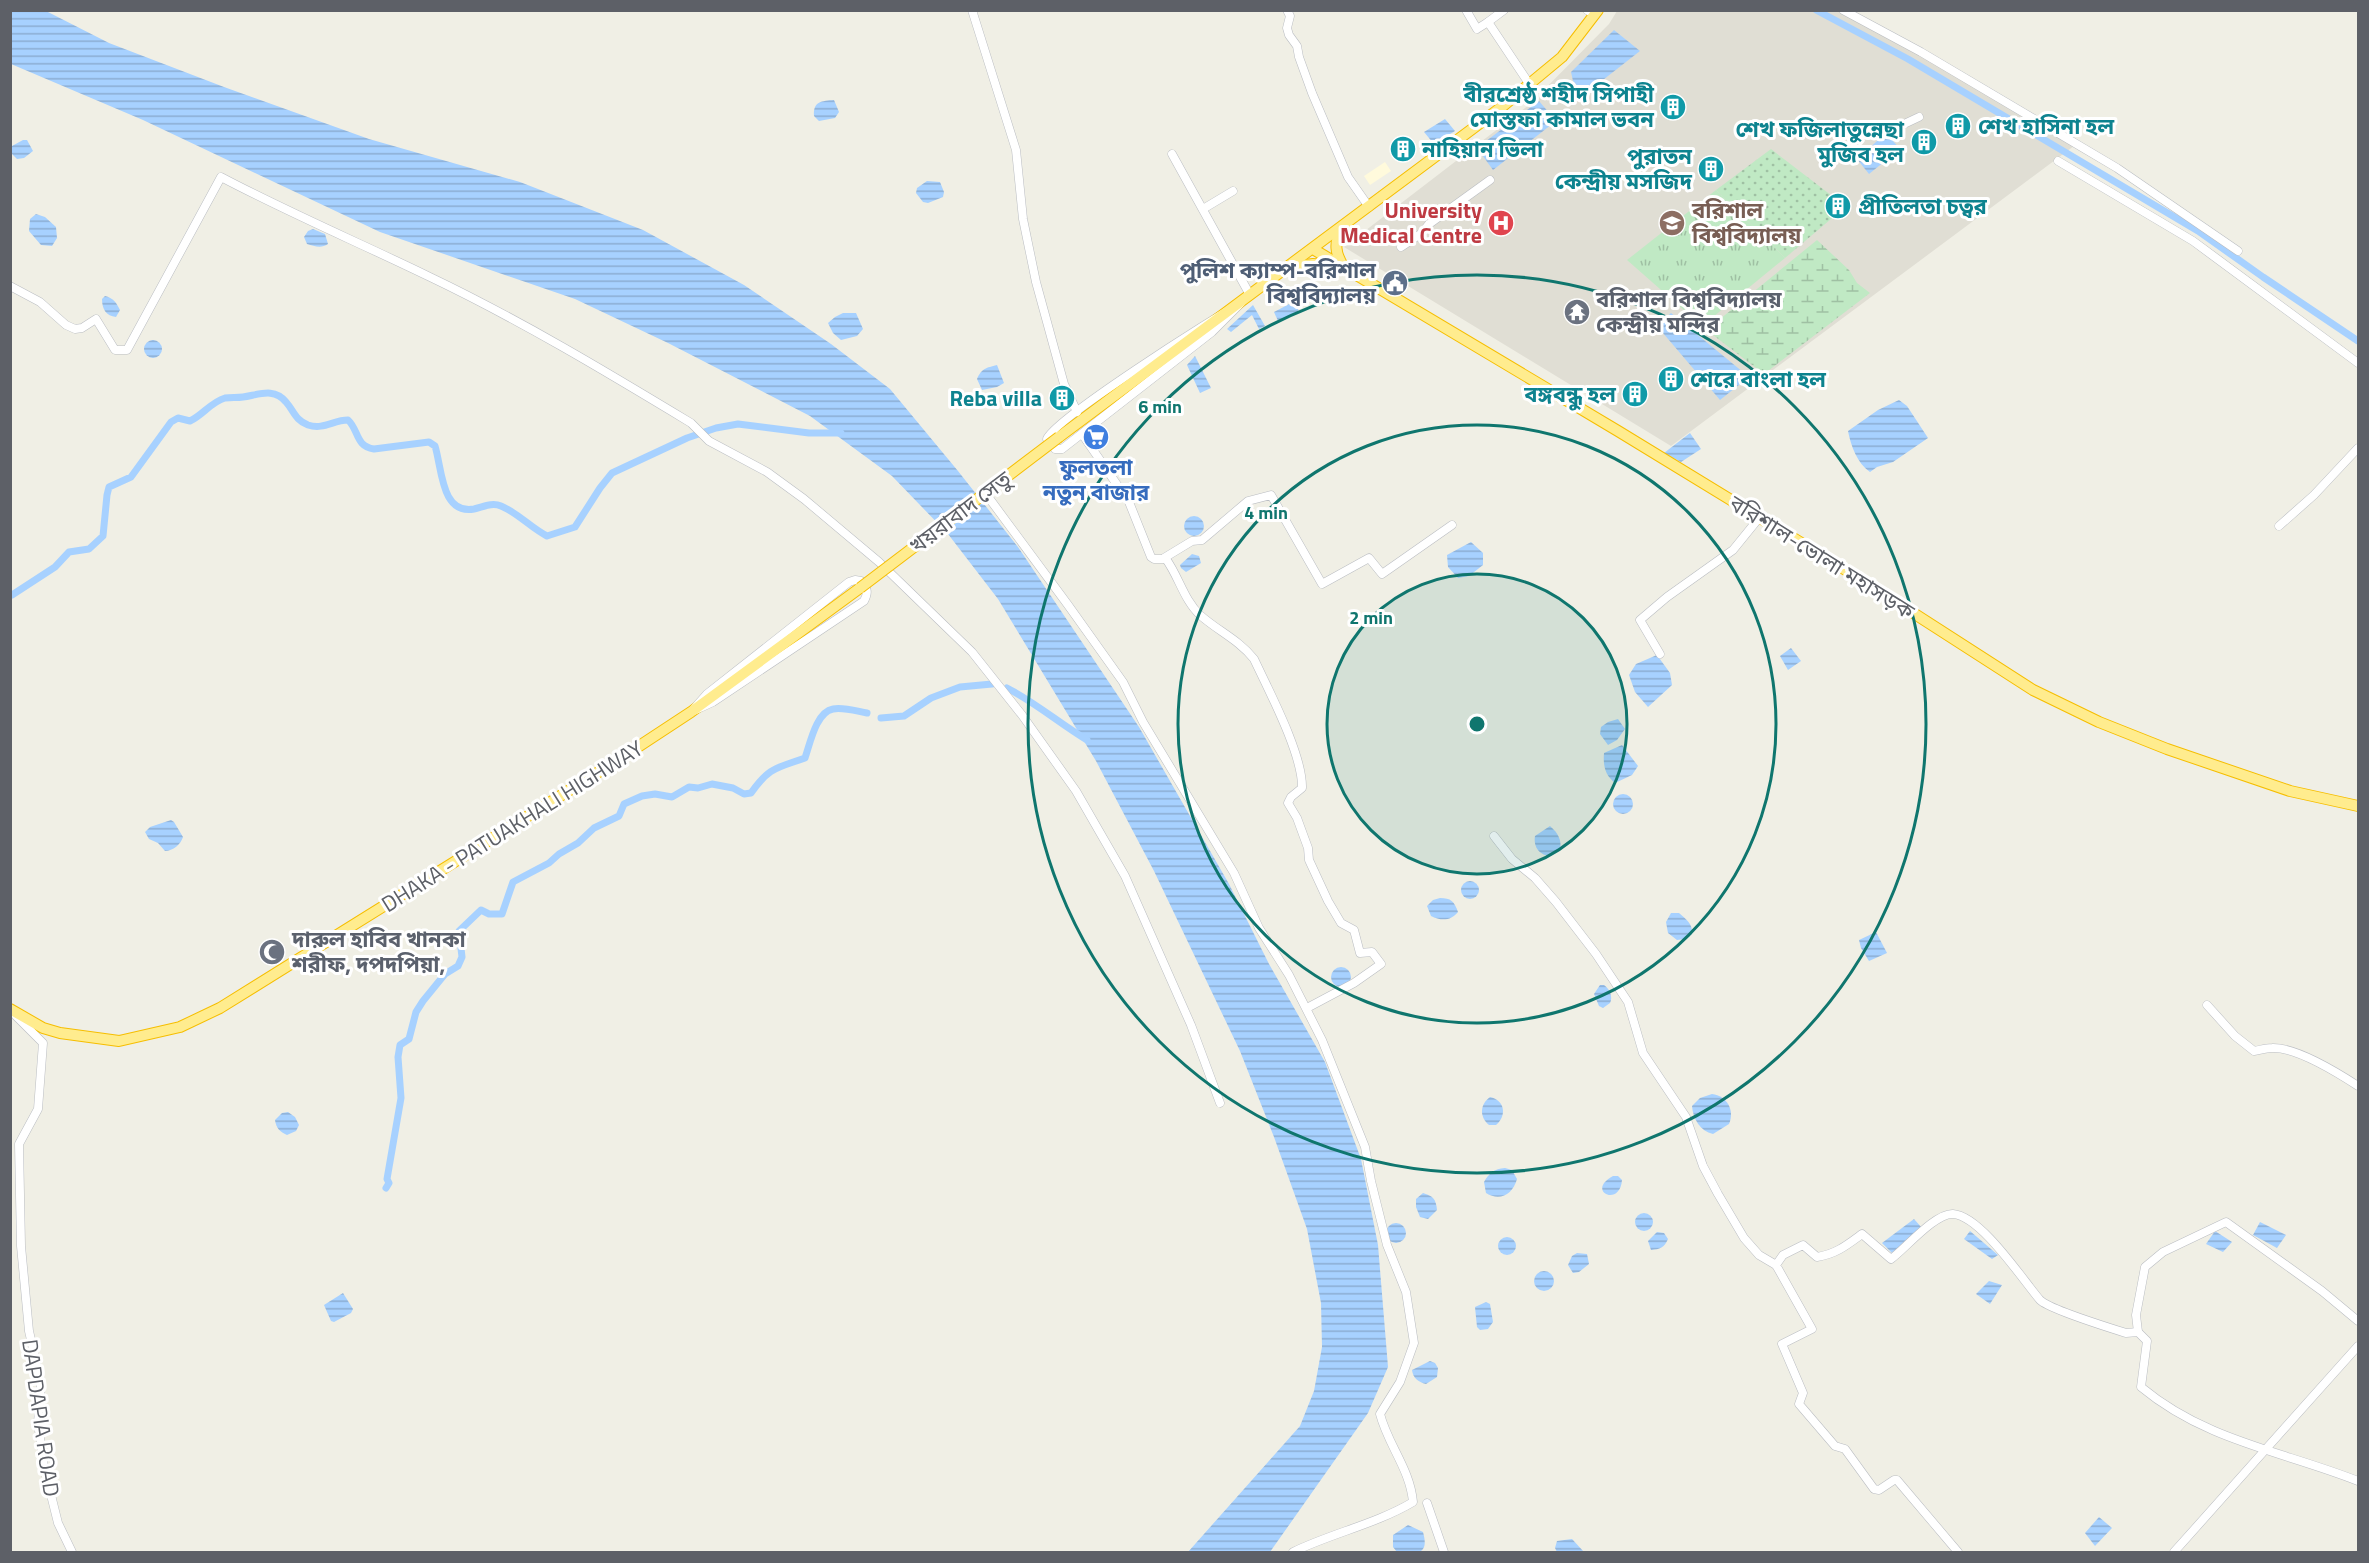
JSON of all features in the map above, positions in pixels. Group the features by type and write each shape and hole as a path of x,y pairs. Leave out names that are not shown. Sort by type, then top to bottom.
{"highway":[{"path":"1246,299 1530,85 1562,57 1593,12"},
{"path":"1342,227 1337,236 1336,253 1344,267"},
{"name":"বরিশাল-ভোলা মহাসড়ক","path":"1313,249 1759,518 2033,690 2099,723 2290,791 2358,806"},
{"path":"1290,267 1313,264 1344,267"},
{"name":"খয়রাবাদ সেতু","path":"860,588 1246,299"},
{"name":"DHAKA - PATUAKHALI HIGHWAY","path":"10,1010 43,1028 80,1037 119,1041 180,1027 220,1008 618,760 691,712 860,588"}],"street":[{"path":"972,10 1016,150 1023,219 1036,282 1064,384 1077,412"},
{"path":"1287,10 1290,16 1287,28 1297,46 1312,93 1348,177 1369,207"},
{"path":"1466,10 1477,29 1504,10"},
{"path":"1843,10 1921,52 2117,168 2238,251"},
{"path":"1488,22 1530,85"},
{"path":"1902,125 1919,117"},
{"path":"1172,154 1203,210 1246,299"},
{"path":"2058,161 2193,242 2358,363"},
{"path":"10,286 40,302 75,329 82,328 96,319 115,350 127,350 221,177 278,207 431,277 539,332 691,423 709,441 766,472 804,499 879,562 972,652 1022,715 1076,791 1125,876 1191,1025 1220,1104"},
{"path":"1401,247 1490,180"},
{"path":"1203,210 1233,191"},
{"path":"1246,299 1212,332 1062,449 1055,449 1047,439 1049,433 1077,412 1205,323 1246,299"},
{"path":"1082,434 1129,502 1154,559 1164,558 1192,541 1202,540 1248,501 1271,495 1322,584 1369,558 1382,574 1452,525"},
{"path":"2278,526 2314,495 2358,448"},
{"path":"989,498 1068,604 1122,682 1143,722 1220,849 1259,928 1307,1008 1365,1147 1371,1182 1387,1245 1406,1292 1414,1343 1400,1382 1380,1414 1383,1426 1404,1466 1412,1489 1413,1502 1394,1512 1320,1539 1293,1552"},
{"path":"1660,654 1640,620 1666,597 1733,550 1759,518"},
{"path":"1164,558 1168,561 1186,597 1200,615 1246,648 1254,659 1291,741 1302,780 1302,788 1291,797 1288,803 1297,818 1312,866 1341,923 1354,930 1360,953 1372,952 1381,964 1354,983 1307,1008"},
{"path":"861,580 867,589 864,601 713,702 691,712 707,694 849,582 861,580"},
{"path":"1494,836 1512,859 1556,902 1596,954 1628,1002 1643,1053 1686,1117 1703,1166 1718,1194 1744,1238 1759,1255 1776,1265 1812,1329 1782,1344 1803,1393 1799,1404 1835,1446 1845,1449 1874,1489 1879,1490 1897,1480 1958,1552"},
{"path":"2207,1005 2235,1036 2254,1051 2274,1048 2297,1054 2324,1065 2358,1086"},
{"name":"DAPDAPIA ROAD","path":"10,1010 43,1043 38,1108 19,1144 21,1246 29,1331 41,1384 38,1423 44,1467 58,1523 72,1552"},
{"path":"1776,1265 1783,1255 1803,1245 1817,1257 1824,1256 1846,1247 1862,1234 1884,1255 1892,1259 1941,1216 1953,1214 1969,1220 1996,1245 2042,1302 2126,1333 2138,1332"},
{"path":"2358,1321 2322,1291 2226,1222 2163,1252 2145,1267 2136,1315 2138,1332 2147,1341 2140,1387 2157,1401 2184,1418 2223,1437 2267,1449 2358,1481"},
{"path":"2174,1552 2358,1347"},
{"path":"1427,1503 1444,1552"}],"shaded area":[{"name":"বরিশাল বিশ্ববিদ্যালয়","path":"1617,11 1839,11 1915,52 2074,146 1671,446 1344,247 1529,105 1609,24"},
{"path":"1385,162 1391,171 1370,185 1364,176"}],"green space":[{"path":"1771,149 1840,202 1844,208 1785,258 1716,190"},
{"path":"1716,190 1785,258 1702,326 1627,260"},
{"path":"1817,240 1849,270 1857,283 1870,293 1764,374 1713,335 1709,328"}],"water":[{"path":"11,11 46,11 109,43 224,87 369,139 520,182 643,230 744,285 831,344 890,389 958,471 1018,547 1139,727 1229,884 1269,964 1325,1062 1361,1159 1378,1245 1388,1367 1368,1413 1270,1552 1188,1552 1300,1426 1314,1391 1322,1347 1321,1303 1307,1229 1240,1051 1154,871 1096,761 998,599 948,534 892,476 810,416 668,343 575,299 380,232 143,120 11,64"},
{"path":"1614,30 1640,51 1585,94 1573,81 1571,72"},
{"path":"834,100 839,112 835,118 819,121 814,116 815,107 822,102"},
{"path":"1539,101 1556,121 1493,170 1477,148"},
{"path":"1445,119 1455,131 1434,144 1424,132"},
{"path":"1886,133 1900,149 1869,174 1857,159"},
{"path":"27,140 33,151 24,158 17,159 12,154 12,146"},
{"path":"927,181 940,182 944,192 943,197 928,203 923,202 916,193 917,188"},
{"path":"36,214 45,217 56,227 57,238 52,246 41,245 29,231 30,219"},
{"path":"313,229 325,234 328,244 320,247 307,244 304,237 308,231"},
{"path":"105,296 112,299 119,307 120,310 116,317 107,314 104,309 102,299"},
{"path":"1295,301 1299,312 1278,321 1274,312"},
{"path":"1253,305 1265,326 1259,329 1252,315 1231,332 1227,329"},
{"path":"843,313 856,313 863,329 857,336 841,340 833,333 828,323"},
{"path":"1671,313 1749,377 1720,400 1657,326"},
{"path":"149,340 157,340 162,345 160,356 149,358 144,353 144,345"},
{"path":"1195,356 1211,388 1200,393 1187,365"},
{"path":"997,365 1004,383 982,390 977,379 979,375 985,369"},
{"path":"1899,400 1907,406 1928,438 1893,462 1870,472 1855,454 1848,431 1878,410"},
{"path":"1690,433 1701,449 1681,462 1664,453"},
{"path":"1194,516 1201,519 1204,526 1201,533 1194,536 1187,533 1184,526 1187,519"},
{"path":"1471,542 1483,553 1483,565 1469,576 1458,578 1448,567 1447,555"},
{"path":"1192,554 1199,556 1201,563 1186,572 1180,565"},
{"path":"1791,648 1801,661 1788,670 1780,656"},
{"path":"1657,655 1670,673 1672,685 1648,707 1635,692 1629,675 1636,664"},
{"path":"1618,719 1625,729 1617,740 1608,745 1600,734 1601,727"},
{"path":"1622,745 1638,766 1632,775 1615,783 1605,770 1604,753"},
{"path":"1623,794 1630,797 1633,804 1630,811 1623,814 1616,811 1613,804 1616,797"},
{"path":"171,820 183,837 176,847 165,851 158,843 149,839 145,832 150,827"},
{"path":"1550,826 1560,840 1560,850 1547,856 1536,847 1535,836"},
{"path":"1470,881 1476,884 1479,890 1476,896 1470,899 1464,896 1461,890 1464,884"},
{"path":"1440,898 1452,901 1458,912 1446,919 1431,916 1427,906 1433,900"},
{"path":"1671,913 1679,913 1686,920 1691,927 1692,934 1685,939 1677,940 1668,933 1666,922"},
{"path":"1876,932 1887,953 1869,961 1859,940"},
{"path":"1337,967 1345,967 1351,973 1351,981 1345,987 1337,987 1331,981 1331,973"},
{"path":"1600,985 1606,987 1611,996 1610,1003 1603,1008 1599,1006 1594,994"},
{"path":"1712,1094 1726,1101 1731,1114 1729,1124 1713,1134 1698,1124 1692,1106 1700,1098"},
{"path":"1490,1097 1499,1101 1503,1109 1502,1117 1496,1125 1489,1125 1482,1114 1484,1103"},
{"path":"288,1112 295,1117 299,1125 296,1131 287,1135 282,1133 275,1120 282,1113"},
{"path":"1505,1168 1512,1170 1517,1179 1512,1189 1505,1195 1496,1197 1486,1193 1484,1182 1488,1176 1495,1170"},
{"path":"1613,1176 1618,1176 1622,1180 1620,1188 1616,1193 1606,1194 1602,1187"},
{"path":"1423,1193 1429,1195 1437,1206 1437,1210 1428,1219 1420,1217 1416,1207 1416,1199"},
{"path":"1644,1213 1650,1216 1653,1222 1650,1228 1644,1231 1638,1228 1635,1222 1638,1216"},
{"path":"1914,1219 1922,1228 1892,1253 1882,1243"},
{"path":"2260,1222 2286,1235 2277,1248 2253,1235"},
{"path":"1396,1223 1403,1226 1406,1233 1403,1240 1396,1243 1389,1240 1386,1233 1389,1226"},
{"path":"1970,1231 1998,1255 1992,1259 1964,1239"},
{"path":"2215,1231 2232,1242 2223,1252 2206,1244"},
{"path":"1657,1232 1664,1233 1668,1239 1661,1248 1651,1250 1648,1241"},
{"path":"1507,1237 1513,1240 1516,1246 1513,1252 1507,1255 1501,1252 1498,1246 1501,1240"},
{"path":"1577,1253 1587,1254 1589,1264 1579,1272 1573,1273 1568,1265 1572,1256"},
{"path":"1544,1271 1551,1274 1554,1281 1551,1288 1544,1291 1537,1288 1534,1281 1537,1274"},
{"path":"1989,1281 2002,1285 1990,1304 1976,1294"},
{"path":"343,1293 353,1309 351,1313 334,1322 331,1321 324,1305"},
{"path":"1486,1302 1490,1304 1493,1322 1488,1329 1480,1330 1477,1327 1475,1307"},
{"path":"1430,1361 1438,1368 1437,1377 1426,1384 1416,1379 1412,1370"},
{"path":"2099,1517 2112,1528 2095,1546 2085,1533"},
{"path":"1408,1525 1423,1532 1425,1540 1423,1550 1415,1553 1397,1552 1393,1547 1393,1535"},
{"path":"1572,1539 1584,1552 1557,1552 1555,1548 1557,1541"}],"waterway":[{"path":"1816,10 1908,59 2198,231 2358,341"},
{"path":"12,595 55,567 69,552 89,549 103,536 109,487 131,477 171,422 178,418 190,421 215,402 225,398 271,393 281,397 300,421 308,425 324,426 348,420 363,445 374,449 429,442 435,446 445,488 455,505 463,509 501,506 547,536 575,527 612,473 687,438 716,428 738,424 809,433 841,433"},
{"path":"881,718 904,716 931,698 960,687 992,684"},
{"path":"1007,688 1087,740"},
{"path":"386,1188 389,1183 387,1179 401,1098 398,1057 400,1045 409,1039 416,1012 423,1001 445,974 458,966 462,957 459,931 481,910 489,914 502,914 513,882 549,863 578,843 594,828 619,816 624,804 642,796 655,794 672,797 689,787 698,788 712,784 733,788 744,794 751,793 769,773 805,758 814,729 827,711 841,708 867,713"}],"place":[{"name":"বীরশ্রেষ্ঠ শহীদ সিপাহী মোস্তফা কামাল ভবন","path":"1673,107"},
{"name":"শেখ হাসিনা হল","path":"1958,126"},
{"name":"শেখ ফজিলাতুন্নেছা মুজিব হল","path":"1924,142"},
{"name":"নাহিয়ান ভিলা","path":"1403,149"},
{"name":"পুরাতন কেন্দ্রীয় মসজিদ","path":"1711,169"},
{"name":"প্রীতিলতা চত্বর","path":"1838,206"},
{"name":"University Medical Centre","path":"1501,223"},
{"name":"বরিশাল বিশ্ববিদ্যালয়","path":"1672,223"},
{"name":"পুলিশ ক্যাম্প-বরিশাল বিশ্ববিদ্যালয়","path":"1395,283"},
{"name":"বরিশাল বিশ্ববিদ্যালয় কেন্দ্রীয় মন্দির","path":"1577,312"},
{"name":"শেরে বাংলা হল","path":"1671,379"},
{"name":"বঙ্গবন্ধু হল","path":"1635,394"},
{"name":"Reba villa","path":"1062,398"},
{"name":"ফুলতলা নতুন বাজার","path":"1096,437"},
{"name":"দারুল হাবিব খানকা শরীফ, দপদপিয়া,","path":"272,952"}]}
